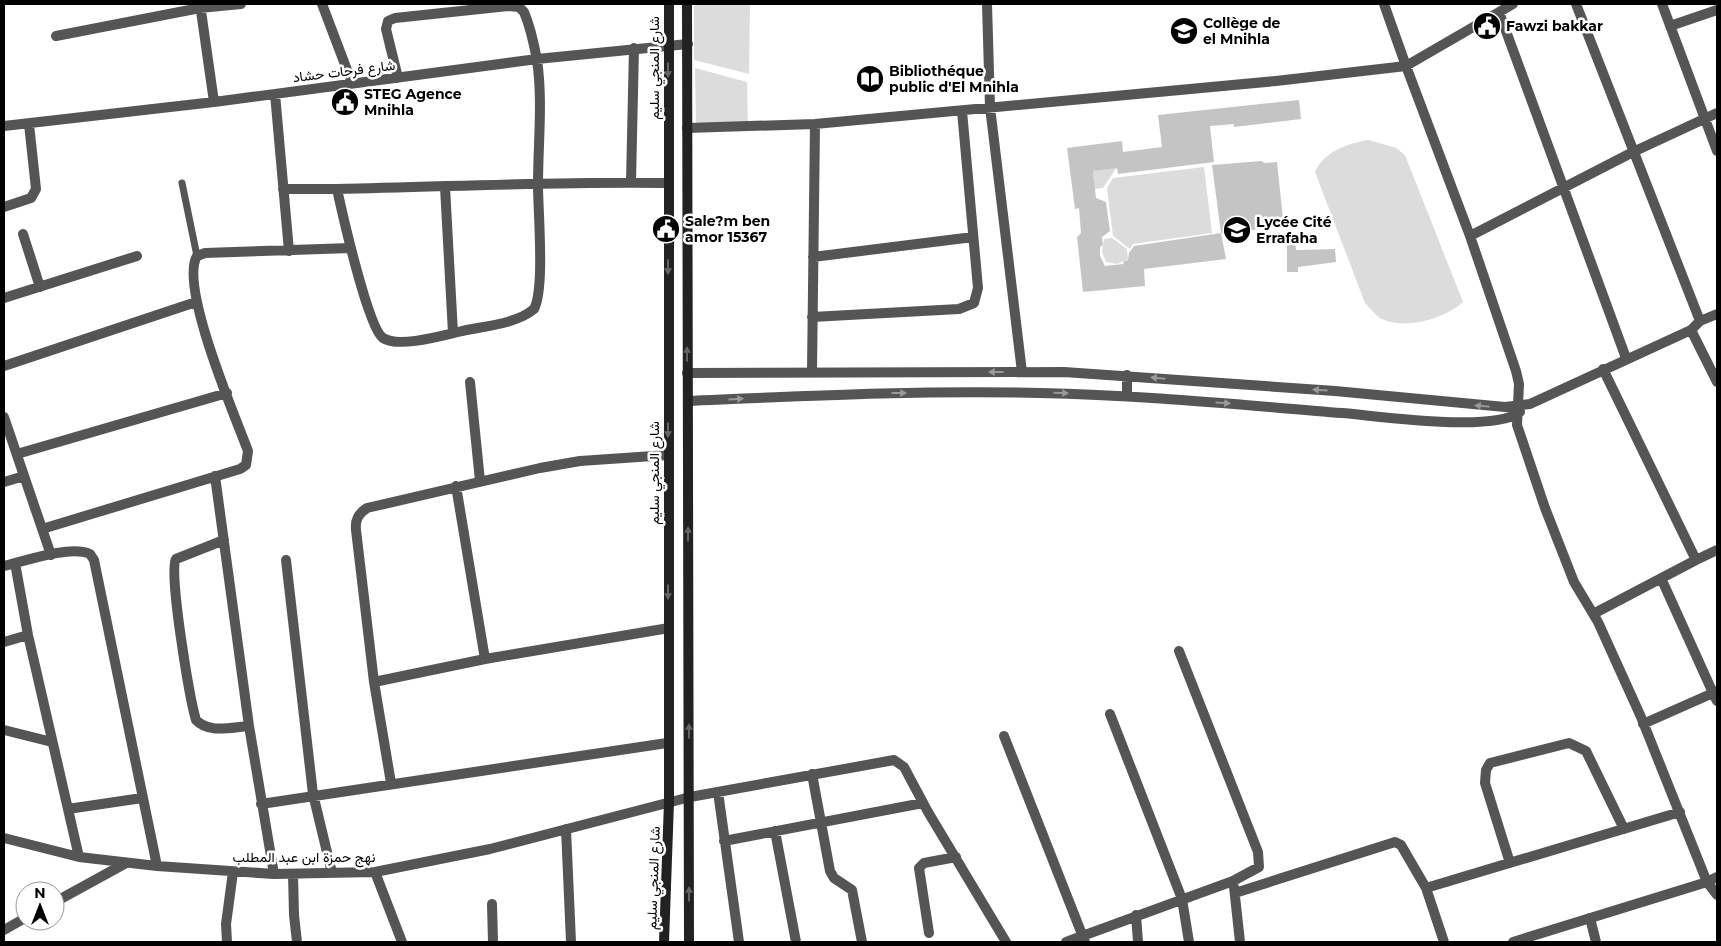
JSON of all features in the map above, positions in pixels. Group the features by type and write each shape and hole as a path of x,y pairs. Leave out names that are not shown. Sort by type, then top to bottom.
{"main road":[{"name":"شارع المنجي سليم","path":"664,942 669,802 667,743 669,628 668,4"},
{"path":"688,4 686,128 690,798 688,942"}],"street":[{"path":"56,36 200,6 241,4"},
{"path":"322,4 352,83"},
{"path":"987,4 990,107 1022,372"},
{"path":"1384,4 1470,236 1516,371 1519,434 1545,508 1574,582 1593,614 1643,724 1707,882 1717,895"},
{"path":"686,128 815,124 1276,81 1406,66 1513,4"},
{"path":"1576,4 1700,321"},
{"path":"1662,4 1717,151"},
{"path":"200,6 214,102"},
{"path":"337,189 351,248 374,325 382,338 392,342 406,342 518,318 534,309 540,290 538,184 540,102 537,59 527,19 519,7 508,6 395,18 388,21 386,25 398,78"},
{"path":"1670,26 1717,11"},
{"path":"1499,12 1566,188 1626,358"},
{"name":"شارع فرحات حشاد","path":"4,126 214,102 537,59 688,44"},
{"path":"631,182 634,48"},
{"path":"274,94 288,251"},
{"path":"812,317 967,308 974,303 978,288 962,111"},
{"path":"1470,236 1633,152 1717,113"},
{"path":"4,206 31,198 36,189 29,124"},
{"path":"812,372 815,124"},
{"path":"283,190 631,182 668,183"},
{"path":"444,187 453,333"},
{"path":"23,234 40,287"},
{"path":"813,257 973,237"},
{"path":"42,529 240,469 246,465 248,451 196,302 194,266 197,256 205,253 351,248"},
{"path":"4,298 137,256"},
{"path":"4,366 196,302"},
{"path":"688,401 865,393 1038,392 1128,396 1446,422 1481,421 1507,418 1517,410 1626,358 1691,330 1700,321 1717,314"},
{"path":"1691,330 1717,382"},
{"path":"1603,369 1696,560"},
{"path":"687,373 1022,372 1128,375 1335,391 1517,410"},
{"path":"1128,375 1128,396"},
{"path":"470,382 480,481"},
{"path":"17,454 227,393"},
{"path":"5,424 51,554"},
{"path":"391,783 374,682 356,530 357,517 367,508 456,486 580,461 668,455"},
{"path":"4,482 24,476"},
{"path":"214,476 249,726 274,874"},
{"path":"456,486 484,659"},
{"path":"224,540 176,559 173,568 175,590 196,720 201,725 210,728 249,726"},
{"path":"1593,614 1717,550"},
{"path":"4,566 51,554 85,552 94,560 157,866"},
{"path":"286,560 313,794 332,873"},
{"path":"15,564 28,635 79,857"},
{"path":"1643,724 1716,695 1661,578"},
{"path":"374,682 484,659 669,628"},
{"path":"4,642 28,635"},
{"path":"1066,942 1084,938 1136,915 1233,881 1256,870 1260,863 1179,651"},
{"path":"1110,714 1182,899 1189,942"},
{"path":"4,730 52,742"},
{"path":"1004,736 1084,938"},
{"path":"261,804 313,794 667,743"},
{"path":"1510,863 1485,782 1486,770 1490,763 1569,743 1574,744 1586,751 1624,829"},
{"name":"نهج حمزة ابن عبد المطلب","path":"4,838 79,857 157,866 274,874 375,872 490,848 669,802 894,760 904,766 923,803 1006,942"},
{"path":"812,774 831,875 852,890 862,942"},
{"path":"718,792 739,942"},
{"path":"68,809 142,798"},
{"path":"724,841 923,803"},
{"path":"1426,888 1680,812"},
{"path":"566,829 571,942"},
{"path":"775,831 796,942"},
{"path":"1235,893 1396,842 1401,845 1426,888 1444,942"},
{"path":"929,933 919,868 924,864 956,857"},
{"path":"65,897 126,863"},
{"path":"227,942 226,924 232,872"},
{"path":"375,872 398,941"},
{"path":"293,874 297,942"},
{"path":"1513,942 1707,882 1717,877"},
{"path":"1233,881 1240,942"},
{"path":"492,904 494,942"},
{"path":"1136,915 1138,942"},
{"path":"1590,918 1596,942"},
{"path":"4,930 15,924"}],"lane":[{"path":"182,183 197,256"}],"shaded area":[{"path":"694,4 750,4 749,74 694,60"},
{"path":"695,68 747,82 748,130 696,126"},
{"path":"1369,140 1396,148 1405,155 1463,302 1435,318 1413,323 1392,322 1380,318 1365,303 1315,172 1331,153 1353,143"},
{"path":"1117,167 1103,188 1095,189 1093,171"},
{"path":"1204,167 1212,233 1133,244 1130,249 1113,236 1107,188 1113,178"},
{"path":"1112,238 1127,249 1128,259 1117,264 1106,262 1102,252 1104,239"}],"building":[{"path":"1299,100 1301,119 1234,127 1234,124 1210,126 1214,162 1118,174 1117,168 1093,171 1096,198 1106,202 1110,231 1102,237 1103,245 1100,247 1100,256 1105,266 1123,264 1124,261 1128,260 1129,253 1134,246 1221,233 1226,259 1144,269 1145,286 1083,292 1077,237 1081,233 1079,208 1075,209 1067,148 1122,141 1123,152 1162,147 1158,115"},
{"path":"1262,161 1264,163 1277,162 1283,219 1271,221 1272,228 1221,233 1212,165"},
{"path":"1287,240 1295,240 1296,250 1335,249 1336,262 1298,267 1298,272 1287,272"}],"place":[{"name":"Fawzi bakkar","path":"1487,26"},
{"name":"Collège de el Mnihla","path":"1184,31"},
{"name":"Bibliothéque public d'El Mnihla","path":"870,79"},
{"name":"STEG Agence Mnihla","path":"345,102"},
{"name":"Sale?m ben amor 15367","path":"666,229"},
{"name":"Lycée Cité Errafaha","path":"1237,230"}]}
